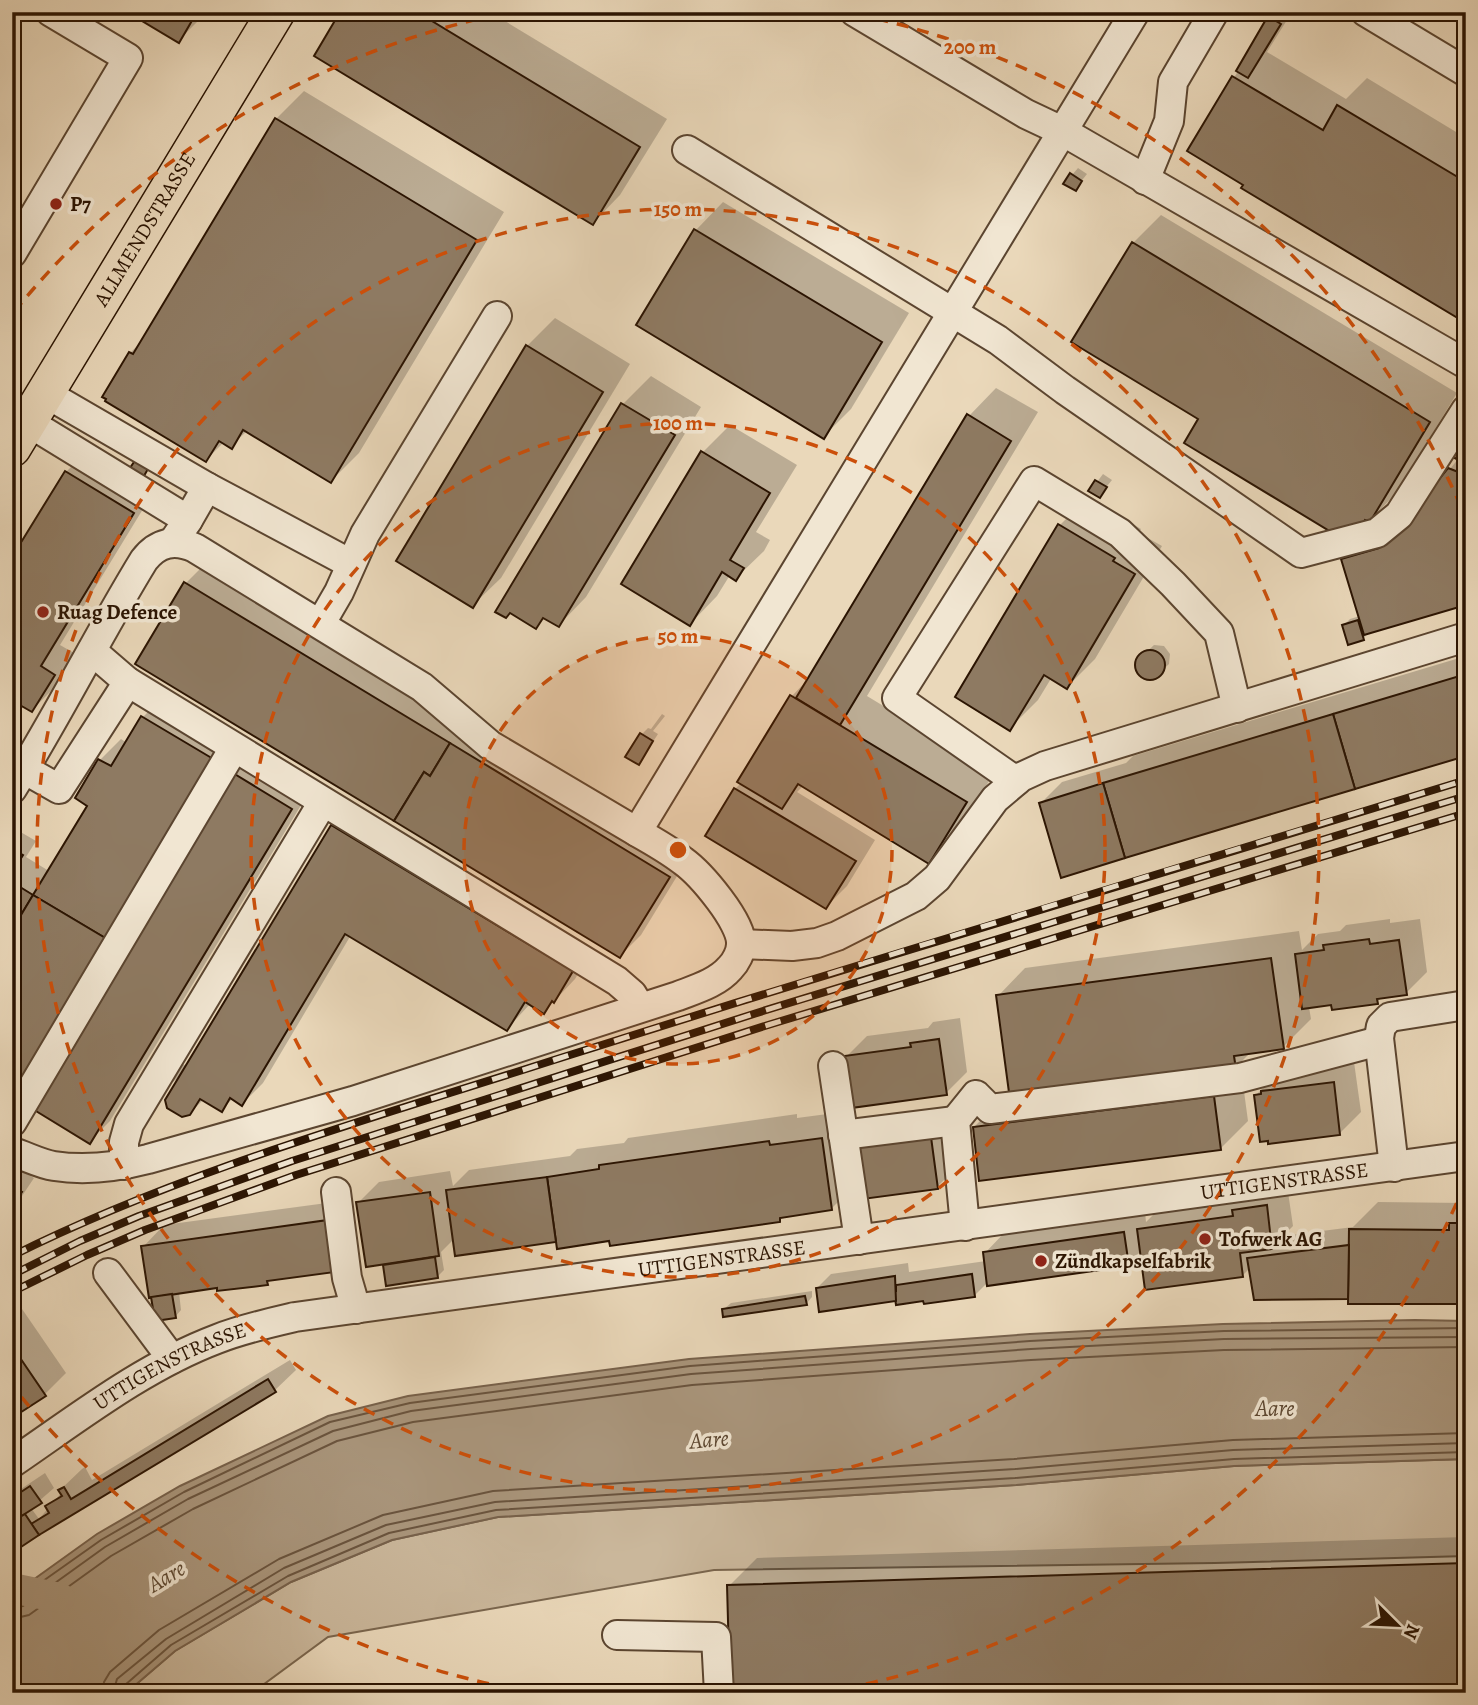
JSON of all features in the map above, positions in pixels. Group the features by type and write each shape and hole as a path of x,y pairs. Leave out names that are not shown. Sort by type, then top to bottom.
{"main road":[{"name":"ALLMENDSTRASSE","path":"28,421 276,12"}],"street":[{"path":"12,253 128,58 51,12"},
{"path":"855,12 1026,114 1062,131 1466,364"},
{"path":"637,832 1135,12"},
{"path":"1145,180 1169,121 1173,82 1214,12"},
{"path":"1366,12 1466,72"},
{"path":"687,150 998,340 1065,390 1301,553 1377,533 1399,515 1466,410"},
{"path":"321,623 374,519 497,316"},
{"path":"28,421 207,487 351,564"},
{"path":"12,1152 52,1166 90,1168 124,1165 353,1101 707,985 732,967 739,956 741,944 740,931 697,873 671,852 490,745 422,687 321,623 184,543 180,531 28,421"},
{"path":"1016,781 897,698 1034,481 1120,533 1219,632 1237,708"},
{"path":"128,682 59,789 18,779 144,560 151,551 180,531 207,487"},
{"path":"741,944 792,946 817,943 837,936 916,896 937,878 995,799 1016,781 1045,766 1466,637"},
{"path":"92,651 128,682 617,981 632,994 640,1007"},
{"path":"12,1122 234,748"},
{"path":"124,1165 124,1142 129,1124 323,802"},
{"path":"1394,1167 1379,1041 1381,1026 1390,1017 1466,1005"},
{"path":"843,1135 955,1121 976,1095 990,1109 1240,1078 1379,1041"},
{"path":"833,1066 859,1240"},
{"path":"955,1121 965,1226"},
{"name":"UTTIGENSTRASSE","path":"12,1463 126,1385 172,1359 217,1339 295,1317 1466,1156"},
{"path":"336,1192 347,1278 356,1309"},
{"path":"108,1273 172,1359"},
{"path":"617,1635 716,1637 719,1693"}],"shaded area":[{"path":"1466,1459 1466,1556 1215,1563 714,1570 328,1637 252,1693 126,1693 175,1651 291,1582 392,1540 498,1517 1016,1485 1234,1466"}],"water":[{"name":"Aare","path":"1466,1321 1466,1459 1234,1466 1016,1485 498,1517 392,1540 291,1582 175,1651 126,1693 12,1693 12,1595 97,1534 180,1486 328,1416 408,1396 689,1359 1030,1334 1223,1324"}],"building":[{"path":"127,12 197,12 179,43"},
{"path":"340,12 417,12 640,147 593,225 314,56"},
{"path":"1268,16 1281,24 1248,78 1236,71"},
{"path":"1232,76 1323,130 1337,105 1466,182 1466,323 1241,188 1243,185 1187,151"},
{"path":"275,118 477,240 331,483 243,430 232,449 219,441 206,462 102,397 129,352 133,354"},
{"path":"1070,173 1082,181 1076,191 1063,184"},
{"path":"694,229 882,342 824,439 636,325"},
{"path":"1132,242 1430,422 1370,522 1365,520 1351,544 1184,443 1198,419 1071,342"},
{"path":"526,345 603,392 473,608 396,561"},
{"path":"621,403 675,435 559,627 543,618 536,629 510,613 506,618 495,612"},
{"path":"967,414 1011,441 840,725 796,698"},
{"path":"1466,432 1466,464 1451,456"},
{"path":"701,451 770,493 730,560 744,568 736,581 722,572 690,626 621,584"},
{"path":"136,459 149,467 144,476 130,468"},
{"path":"1448,468 1466,475 1466,605 1364,635 1341,559 1379,548 1376,540 1395,534"},
{"name":"Ruag Defence","path":"65,471 134,513 41,666 55,675 32,712 18,704 12,714 12,557"},
{"path":"1095,480 1107,487 1100,498 1088,491"},
{"path":"1058,524 1115,558 1113,561 1135,574 1067,689 1044,675 1010,731 955,697"},
{"path":"184,582 450,743 430,776 424,772 394,821 135,664"},
{"path":"1358,620 1364,640 1348,645 1342,625"},
{"path":"1150,650 1156,651 1164,659 1164,671 1156,679 1150,680 1144,679 1136,671 1135,665 1136,659 1144,651"},
{"path":"1466,674 1466,756 1355,789 1333,714"},
{"path":"790,695 967,802 929,864 798,784 782,809 737,782"},
{"path":"1333,714 1355,789 1125,858 1103,783"},
{"path":"141,716 220,763 112,942 33,895 87,806 75,798 98,759 111,766"},
{"path":"640,733 653,741 639,765 625,757"},
{"path":"450,743 670,877 620,958 394,821 424,772 430,776"},
{"path":"233,773 292,809 90,1144 31,1108"},
{"path":"1103,783 1125,858 1061,878 1039,803"},
{"path":"734,788 856,861 826,909 705,836"},
{"path":"331,825 573,971 554,1003 552,1001 544,1014 525,1002 507,1031 345,934 242,1106 230,1098 222,1112 200,1099 190,1115 182,1117 167,1108 165,1100"},
{"path":"12,849 23,855 13,871 12,871"},
{"path":"12,882 33,895 12,930"},
{"path":"33,895 112,942 12,1107 12,930"},
{"path":"1369,939 1370,944 1399,940 1407,995 1377,999 1378,1004 1332,1010 1331,1005 1302,1009 1295,954 1324,950 1323,945"},
{"path":"1271,958 1284,1049 1234,1056 1236,1069 1010,1100 996,995"},
{"path":"939,1039 947,1095 851,1108 844,1056 911,1047 910,1043"},
{"path":"1334,1082 1340,1135 1268,1144 1268,1141 1260,1142 1254,1095 1261,1094 1261,1091"},
{"path":"1214,1096 1221,1150 979,1181 973,1127"},
{"path":"931,1137 938,1189 863,1199 856,1147"},
{"path":"822,1138 832,1210 780,1218 780,1222 610,1246 609,1241 557,1249 547,1177 599,1169 599,1165 769,1141 770,1145"},
{"path":"547,1177 556,1242 455,1256 446,1190"},
{"path":"12,1187 22,1192 12,1208"},
{"path":"430,1192 439,1256 366,1267 356,1202"},
{"name":"Tofwerk AG","path":"1267,1205 1272,1249 1240,1253 1243,1277 1145,1290 1137,1229 1233,1216 1232,1210"},
{"path":"328,1220 335,1272 267,1281 268,1285 217,1291 217,1288 149,1298 141,1246"},
{"path":"1449,1223 1458,1223 1459,1250 1466,1250 1466,1304 1348,1304 1349,1229 1449,1230"},
{"path":"1124,1232 1129,1266 987,1286 983,1252"},
{"path":"1349,1245 1348,1299 1254,1300 1247,1258"},
{"path":"435,1257 438,1278 386,1286 383,1265"},
{"path":"972,1274 975,1297 896,1305 896,1285"},
{"path":"895,1276 896,1301 819,1312 816,1288"},
{"path":"172,1294 176,1318 155,1321 151,1297"},
{"path":"805,1296 807,1305 723,1317 722,1309"},
{"path":"12,1346 46,1396 12,1418"},
{"path":"268,1379 276,1392 39,1535 31,1524 49,1513 45,1506 62,1496 58,1490 64,1487 71,1499"},
{"path":"30,1486 42,1503 12,1522 12,1498"},
{"path":"25,1514 39,1535 12,1553 12,1522"},
{"path":"1466,1563 1466,1693 730,1693 727,1585"}],"waterway":[{"path":"12,1588 60,1598"}],"railway":[{"path":"12,1256 144,1197 347,1125 895,953 1466,780"},
{"path":"12,1275 80,1241 139,1216 292,1161 763,1011 1466,796"},
{"path":"12,1292 145,1230 296,1175 768,1025 1466,813"}],"place":[{"name":"P7","path":"56,204"},
{"name":"Ruag Defence","path":"43,612"},
{"name":"Tofwerk AG","path":"1205,1239"},
{"name":"Zündkapselfabrik","path":"1041,1261"}]}
